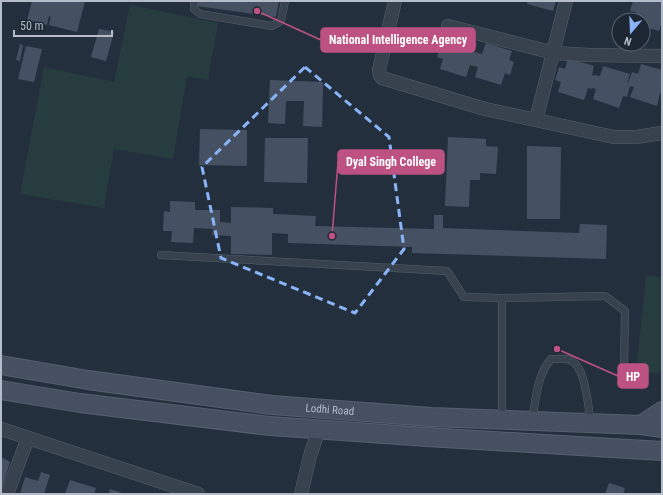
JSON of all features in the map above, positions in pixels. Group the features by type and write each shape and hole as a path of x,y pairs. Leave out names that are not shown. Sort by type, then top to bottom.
{"main road":[{"name":"Lodhi Road","path":"1,364 88,380 272,404 430,416 641,425 662,428"},
{"name":"Lodhi Road","path":"1,390 88,404 270,426 662,452"},
{"path":"641,425 662,411"}],"street":[{"path":"395,1 379,70 382,78 485,109 614,137 636,137 662,133"},
{"path":"536,120 566,1"},
{"path":"448,26 554,53 590,56 662,56"},
{"path":"1,429 198,494"},
{"path":"301,494 310,456 319,429"},
{"path":"7,494 28,438"}],"lane":[{"path":"194,1 194,9 200,14 272,26 281,21 285,1"},
{"path":"161,255 447,271 464,297 502,298 605,296 625,311 624,368"},
{"path":"502,298 502,419"},
{"path":"532,420 540,378 544,367 552,359 569,359 576,363 583,376 591,423"}],"highlighted area":[{"path":"305,67 389,137 404,249 355,313 221,258 202,167"}],"green space":[{"path":"130,5 218,23 208,80 187,76 173,159 114,149 104,208 20,194 44,67 114,82"},
{"path":"646,276 662,277 662,373 636,372"}],"building":[{"path":"32,1 85,1 77,32 49,25 51,17 49,16 47,25 27,20"},
{"path":"197,1 279,1 276,17 196,6"},
{"path":"528,1 556,1 553,11 527,4"},
{"path":"633,1 662,1 662,22 659,31 651,28 651,12 630,11"},
{"path":"99,29 114,32 106,61 91,57"},
{"path":"451,35 477,43 474,52 482,54 486,43 512,51 509,60 514,62 510,75 505,73 501,85 475,77 478,67 470,65 466,77 440,69 443,59 437,57 441,44 447,46"},
{"path":"20,44 23,45 20,61 16,60"},
{"path":"26,46 42,49 34,82 18,79"},
{"path":"568,58 594,66 592,75 594,76 600,76 603,66 630,74 627,83 632,72 638,74 641,64 662,70 662,94 660,93 657,106 630,97 634,87 630,86 627,97 623,96 619,108 593,99 596,89 588,88 584,100 558,92 561,82 555,80 559,67 565,69"},
{"path":"270,80 323,82 322,127 303,126 304,101 286,101 285,124 268,123"},
{"path":"200,129 247,130 247,166 199,165"},
{"path":"448,137 486,139 486,146 498,147 496,174 480,173 480,180 470,180 469,207 445,206"},
{"path":"265,138 308,138 307,183 264,182"},
{"path":"527,146 561,147 560,219 527,219"},
{"path":"170,201 195,202 195,210 220,210 220,222 231,223 231,207 273,208 273,214 316,216 315,226 434,229 434,215 443,215 443,228 579,233 580,224 607,225 606,259 412,253 412,247 288,243 288,234 272,233 272,255 231,254 231,236 212,235 213,229 194,228 193,243 171,242 172,231 163,231 164,211 170,212"},
{"path":"1,457 10,462 1,491"},
{"path":"41,472 50,475 44,494 20,494 25,477 38,481"},
{"path":"70,480 96,488 94,494 65,494"},
{"path":"609,483 625,488 623,494 605,494"},
{"path":"110,489 125,494 109,494"}],"place":[{"name":"National Intelligence Agency","path":"257,11"},
{"name":"Dyal Singh College","path":"332,236"},
{"name":"HP","path":"557,349"}]}
